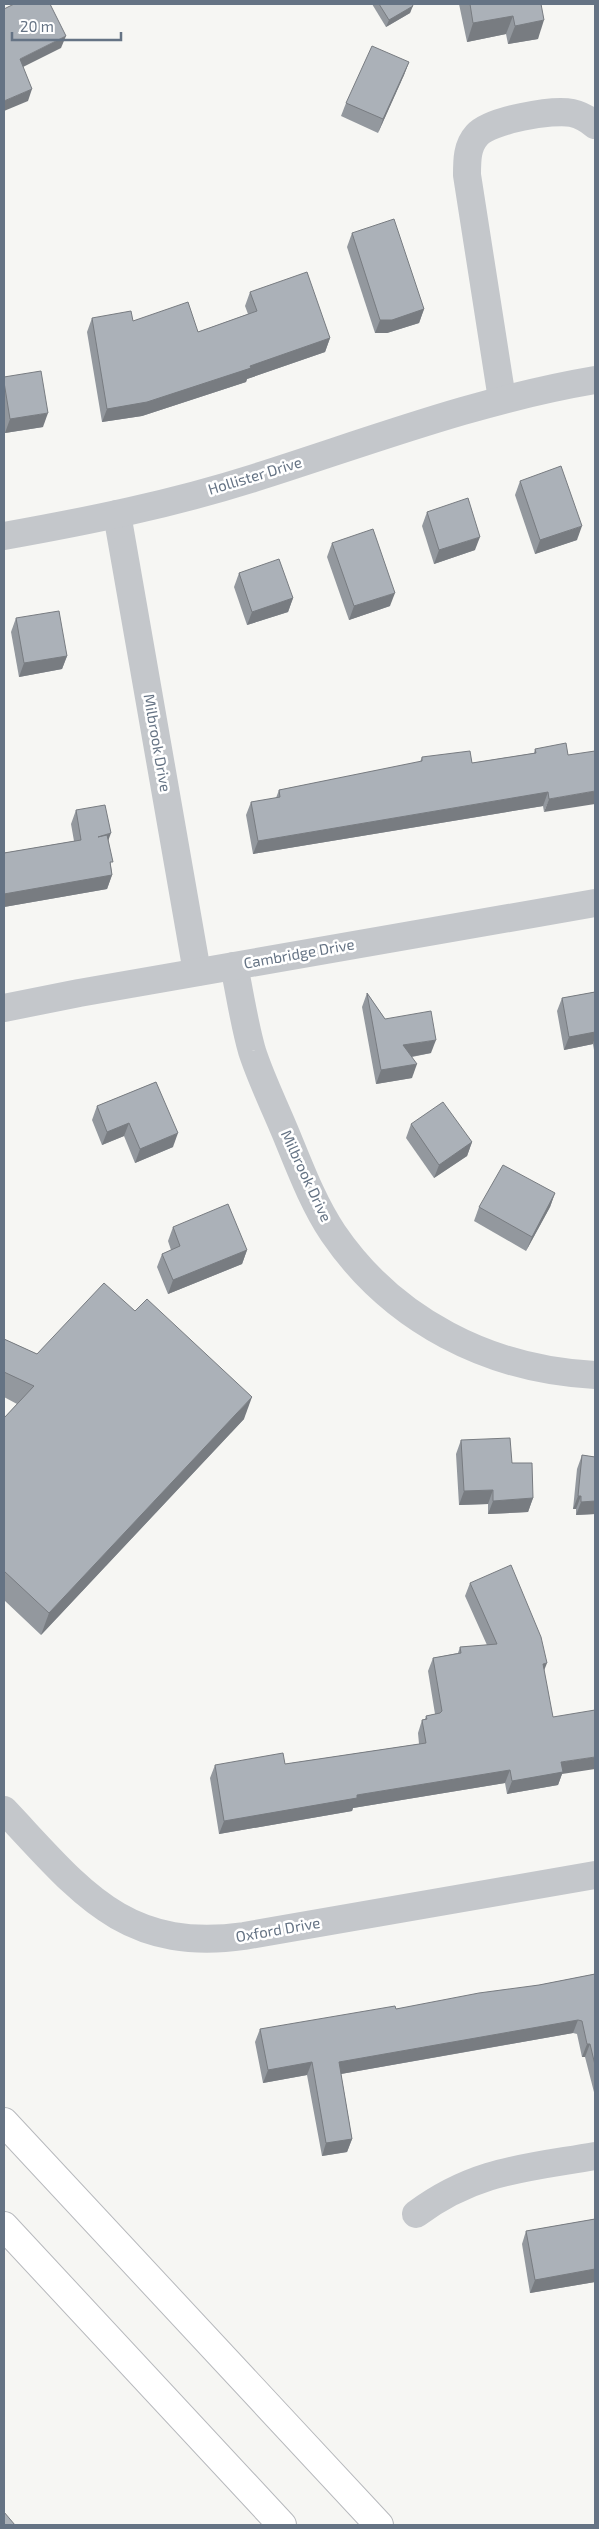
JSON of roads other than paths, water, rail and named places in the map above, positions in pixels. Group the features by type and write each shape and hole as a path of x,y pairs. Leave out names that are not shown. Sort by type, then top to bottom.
{"highway":[{"path":"4,2122 379,2525"},
{"path":"4,2226 282,2525"}],"street":[{"path":"502,399 467,175 468,151 480,132 494,123 506,120 564,112 583,116 595,126"},
{"name":"Hollister Drive","path":"4,536 117,514 252,478 464,408 595,380"},
{"name":"Milbrook Drive","path":"117,514 197,972"},
{"name":"Cambridge Drive","path":"4,1008 197,972 595,903"},
{"name":"Milbrook Drive","path":"234,966 246,1026 261,1073 317,1206 352,1258 393,1300 415,1317 464,1344 519,1364 565,1373 595,1375"},
{"name":"Oxford Drive","path":"4,1810 59,1868 97,1903 135,1926 179,1939 222,1940 595,1875"},
{"path":"416,2214 435,2200 480,2178 501,2172 595,2156"}]}
